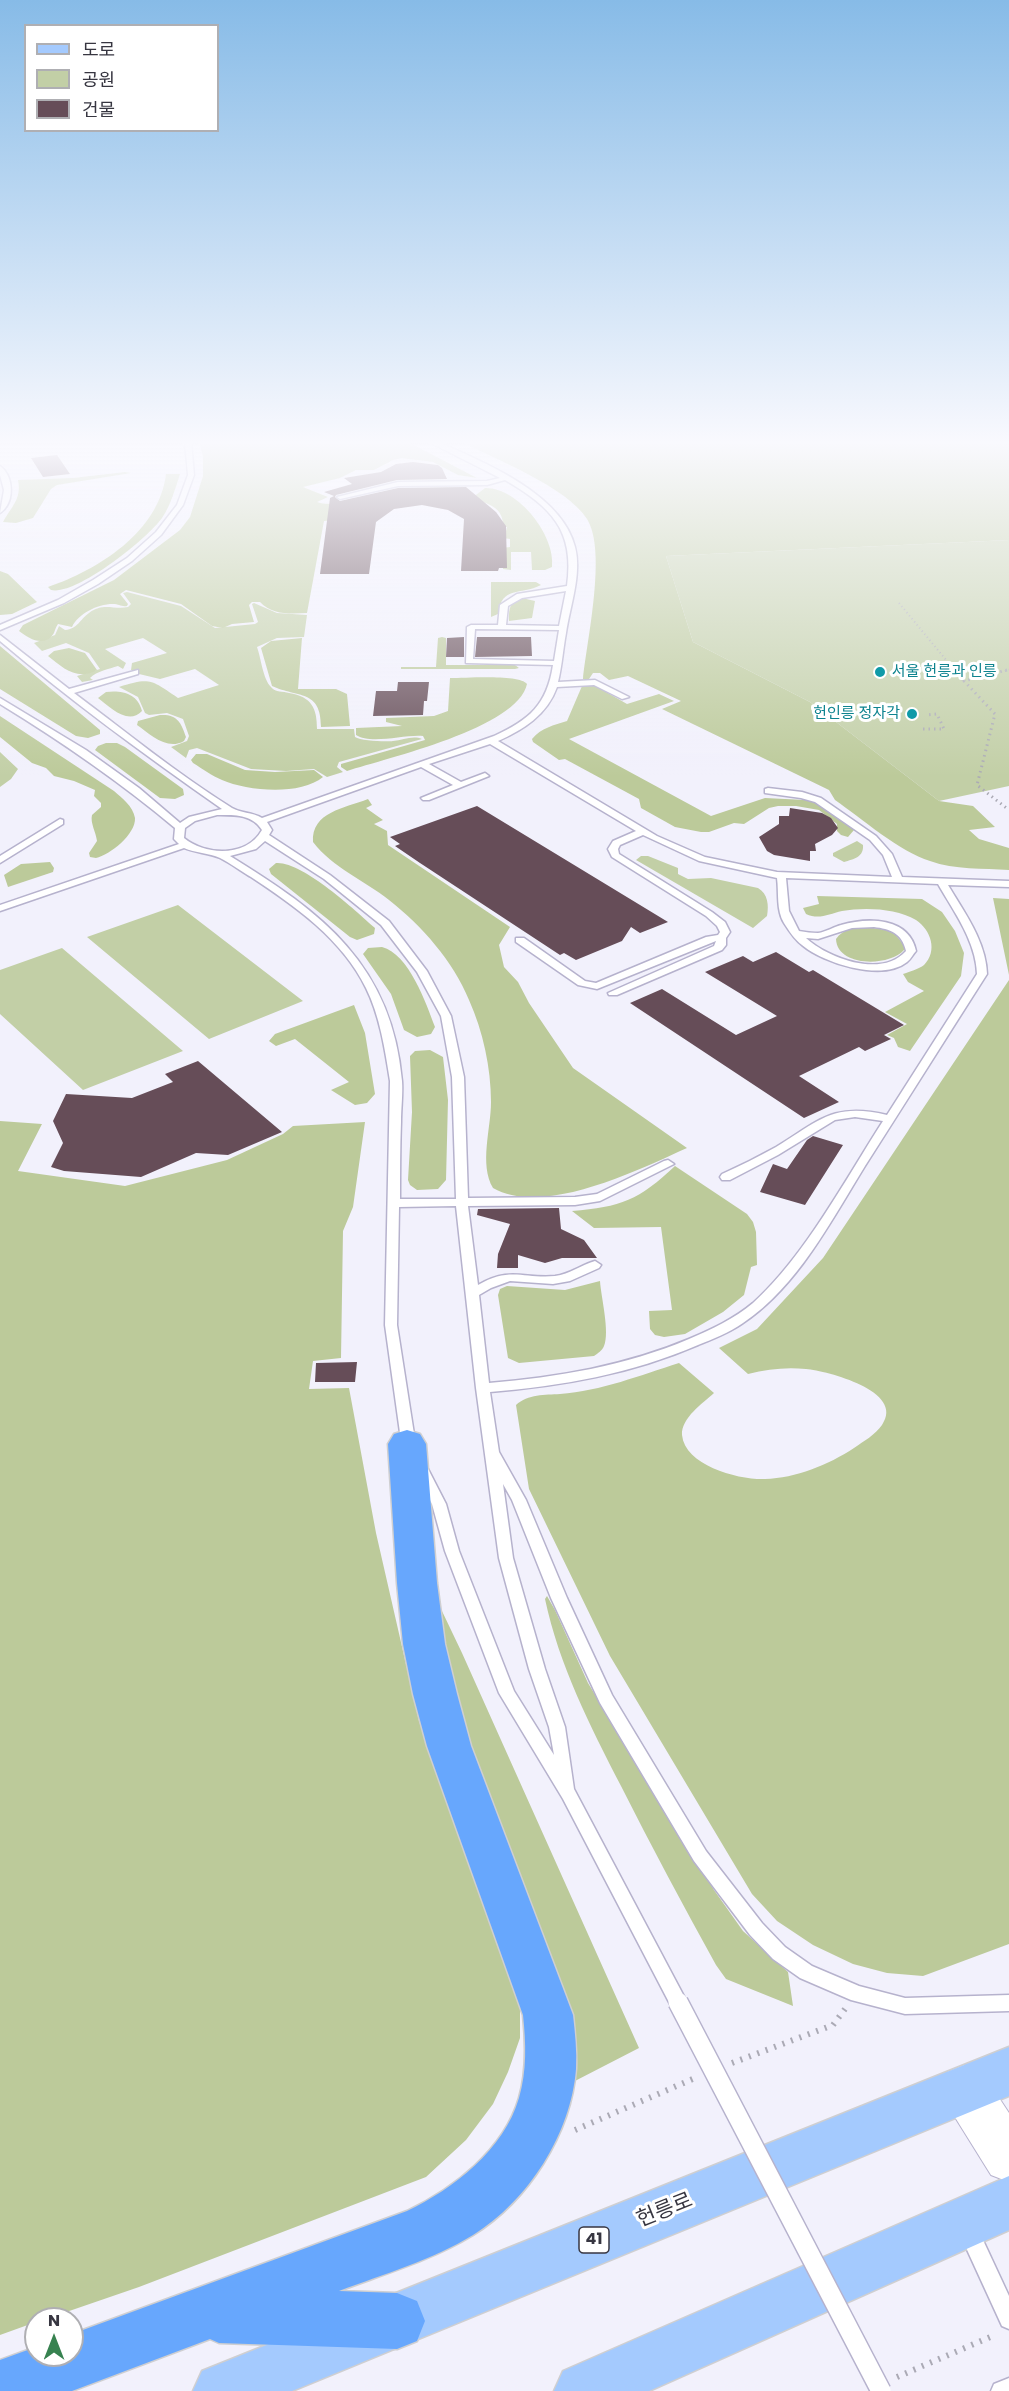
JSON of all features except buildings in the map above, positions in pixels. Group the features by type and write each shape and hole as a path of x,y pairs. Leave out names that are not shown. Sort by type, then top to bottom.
{"highway":[{"path":"0,2389 419,2234 466,2208 489,2188 512,2162 533,2131 548,2093 552,2041 548,2015 448,1746 435,1694 424,1644 418,1593 407,1444"},
{"path":"201,2315 397,2321"}],"main road":[{"name":"헌릉로","path":"222,2391 987,2080"},
{"path":"582,2391 987,2212"}],"street":[{"path":"987,2080 1009,2157"}],"lane":[{"path":"0,628 82,589 132,554"},
{"path":"262,821 490,740 517,728 541,710 547,704 554,685 569,588 572,554"},
{"path":"502,628 504,605 512,598 569,588"},
{"path":"558,663 469,661 471,627 563,628"},
{"path":"0,637 166,766 232,812"},
{"path":"68,692 135,672"},
{"path":"554,685 595,682 625,697"},
{"path":"0,700 101,765 180,827"},
{"path":"490,740 643,832 702,859 781,875 1009,884"},
{"path":"422,764 460,785"},
{"path":"426,798 485,776"},
{"path":"768,791 802,795 818,800 873,838 887,854 899,881"},
{"path":"232,812 245,814 262,821 267,830 265,837 248,849 220,854 205,853 184,845 178,839 180,827 203,815 232,812"},
{"path":"0,860 60,822"},
{"path":"613,993 718,948 725,932 717,920 615,855 613,849 616,843 643,832"},
{"path":"265,837 327,877 385,923 422,971 437,998 451,1033 458,1077 462,1202 490,1447 506,1558 537,1670 557,1727 569,1794"},
{"path":"2,905 184,845"},
{"path":"220,854 278,891 320,925 343,947 370,985 385,1028 396,1081 391,1325 407,1444 439,1504 452,1551 507,1693 569,1794 880,2388"},
{"path":"781,875 786,919 805,944 820,953 867,967 896,964 904,961 911,951 909,941 905,936 885,925 854,924 818,936 797,933"},
{"path":"483,1388 567,1380 630,1367 693,1343 739,1320 775,1288 804,1255 982,974 981,963 974,944 942,882"},
{"path":"520,940 582,983 598,985 710,939 721,938"},
{"path":"726,1177 780,1149 823,1119 844,1114 867,1114 890,1119"},
{"path":"393,1203 590,1199 600,1197 668,1164"},
{"path":"472,1294 487,1285 509,1277 553,1280 566,1278 586,1267 596,1265"},
{"path":"490,1447 519,1500 559,1598 606,1698 700,1856 756,1929 779,1953 806,1972 857,1995 905,2006 1009,2003"},
{"path":"987,2212 1004,2326"},
{"path":"1001,2391 1009,2388"}],"path":[{"path":"899,603 964,681 995,714 977,785 1009,810"},
{"path":"964,681 1009,670"},
{"path":"923,729 944,729 937,714 926,715"},
{"path":"565,2134 714,2070 833,2025"},
{"path":"880,2388 1004,2326"}],"green space":[{"path":"113,554 125,554 77,584 62,589 51,590 48,587 67,580"},
{"path":"149,554 318,554 307,613 282,613 260,602 252,602 249,605 254,622 232,624 223,628 212,626 181,604 126,590 120,594 128,604 127,606 107,604 95,608 83,614 72,627 58,624 54,633 46,640 37,641 19,631 23,625 114,580"},
{"path":"502,554 511,554 511,570 503,569"},
{"path":"531,554 552,554 552,567 545,570 532,570"},
{"path":"595,554 718,554 666,556 693,642 810,702 939,801 973,806 995,827 969,830 979,839 1009,848 1009,870 949,866 918,857 835,800 829,790 662,709 681,701 628,676 609,680 600,673 593,673 589,679 583,679 596,573"},
{"name":"서울 헌릉과 인릉","path":"718,554 1009,554 1009,786 939,801 810,702 693,642 666,556"},
{"path":"0,571 8,574 37,602 12,614 0,615"},
{"path":"491,582 536,582 541,585 508,595 503,599 498,614 491,617"},
{"path":"127,592 181,606 215,628 255,624 258,622 252,604 254,603 277,613 307,615 304,637 277,638 257,647 264,674 271,687 303,697 308,701 316,715 317,729 354,729 355,737 374,741 422,739 339,762 337,767 343,772 327,777 314,769 286,771 251,769 197,748 189,750 186,758 171,747 187,741 189,736 183,719 167,713 149,715 145,713 138,697 119,687 145,681 162,687 178,698 219,685 195,669 160,679 131,670 132,663 167,653 143,638 105,649 126,663 123,669 118,666 107,669 90,678 93,680 82,682 77,676 100,669 89,653 66,643 42,651 34,643 55,635 59,626 65,630 73,628 86,615 99,608 128,607 131,604 123,593"},
{"path":"522,598 535,601 532,618 509,621 511,606"},
{"path":"302,638 298,689 336,689 347,694 350,726 321,727 317,706 312,700 272,686 261,648 271,641"},
{"path":"438,638 446,638 446,665 515,665 519,668 401,669 401,667 436,667"},
{"path":"0,646 100,730 100,734 88,738 76,736 0,689"},
{"path":"69,648 85,653 97,670 77,674 65,669 48,656 54,651"},
{"path":"450,678 504,678 527,684 518,700 501,714 477,727 449,739 347,771 341,767 341,764 425,740 423,736 362,738 356,735 356,728 402,726 386,722 386,718 434,716 448,711"},
{"path":"594,685 627,704 659,694 674,701 569,739 711,816 765,798 805,800 817,803 854,830 848,837 841,835 837,831 837,824 819,810 796,806 769,808 744,824 734,823 709,832 675,827 641,808 639,799 565,759 559,760 533,742 532,739 544,730 567,721 582,686"},
{"path":"106,692 128,694 137,700 142,711 131,717 119,714 98,698"},
{"path":"160,715 171,716 178,720 186,737 184,741 178,744 165,743 137,725 138,721"},
{"path":"0,716 114,791 127,803 135,818 131,831 121,843 102,856 90,857 89,853 97,841 92,815 101,807 101,803 94,796 95,790 54,776 46,768 32,763 0,737"},
{"path":"106,743 117,743 125,747 183,789 184,795 175,799 160,798 95,750"},
{"path":"0,752 18,769 11,779 0,787"},
{"path":"196,754 207,754 245,770 275,772 314,770 323,777 313,783 288,789 245,787 218,778 193,763 191,760"},
{"path":"368,799 372,805 366,808 383,820 374,824 387,831 388,845 510,927 499,945 504,967 518,982 529,1003 573,1068 687,1148 618,1178 564,1194 538,1197 514,1196 493,1188 489,1179 486,1157 491,1102 488,1063 474,1012 462,986 445,958 413,921 379,893 330,859 313,842 314,832 323,818"},
{"path":"857,841 863,845 858,857 844,862 833,856 833,853"},
{"path":"641,856 648,856 678,868 678,874 688,879 711,878 758,888 767,900 767,916 753,928 636,860"},
{"path":"50,862 54,868 53,872 8,887 4,875 21,864"},
{"path":"276,863 287,864 300,870 328,888 375,928 374,934 357,940 350,937 271,874 269,869"},
{"path":"817,896 922,899 942,912 955,931 964,953 961,976 910,1051 898,1047 894,1038 887,1035 907,1024 885,1012 924,991 908,982 903,974 924,965 928,959 932,947 926,929 908,916 880,910 851,910 820,916 806,914 803,908 819,904"},
{"path":"993,898 1009,899 1009,975"},
{"path":"178,905 303,1001 209,1039 87,937"},
{"path":"866,927 887,930 895,934 904,945 904,950 897,956 876,961 854,959 845,955 836,939 849,929"},
{"path":"382,947 392,951 400,959 415,981 435,1027 431,1034 417,1037 404,1030 391,994 363,954 368,948"},
{"path":"62,948 183,1051 83,1090 0,1014 0,970"},
{"path":"1009,980 1009,1944 923,1976 887,1973 853,1964 813,1945 777,1921 752,1894 610,1656 529,1489 516,1405 537,1396 606,1386 679,1363 714,1393 685,1423 682,1435 685,1446 703,1463 728,1474 765,1479 811,1470 833,1460 873,1435 882,1425 886,1413 883,1402 861,1385 830,1374 806,1369 777,1369 748,1374 719,1348 757,1329 823,1258"},
{"path":"354,1005 365,1033 375,1094 367,1103 355,1105 331,1090 349,1082 295,1039 276,1046 269,1041 275,1034"},
{"path":"430,1050 443,1057 448,1100 446,1180 438,1189 417,1190 410,1185 408,1180 412,1112 410,1056 415,1051"},
{"path":"0,1121 42,1124 18,1171 125,1186 227,1160 283,1134 293,1126 365,1122 353,1207 343,1231 341,1358 313,1361 309,1389 349,1388 376,1533 419,1721 520,2004 520,2038 493,2104 466,2140 426,2177 81,2307 24,2307 24,2326 0,2335"},
{"path":"675,1166 747,1214 756,1232 757,1265 751,1267 744,1295 723,1312 685,1334 664,1337 655,1335 650,1329 649,1311 672,1310 661,1227 594,1228 572,1211 604,1207 628,1200 651,1187"},
{"path":"600,1281 606,1340 600,1352 594,1356 519,1363 508,1358 498,1295 500,1289 507,1286 565,1290"},
{"path":"547,1596 588,1683 714,1890 743,1931 788,1972 793,2006 726,1979 716,1965 587,1718 558,1648 545,1599"},
{"path":"435,1609 441,1609 462,1653 639,2048 573,2082 465,1755"}],"place":[{"name":"서울 헌릉과 인릉","path":"880,672"},
{"name":"헌인릉 정자각","path":"912,714"}]}
